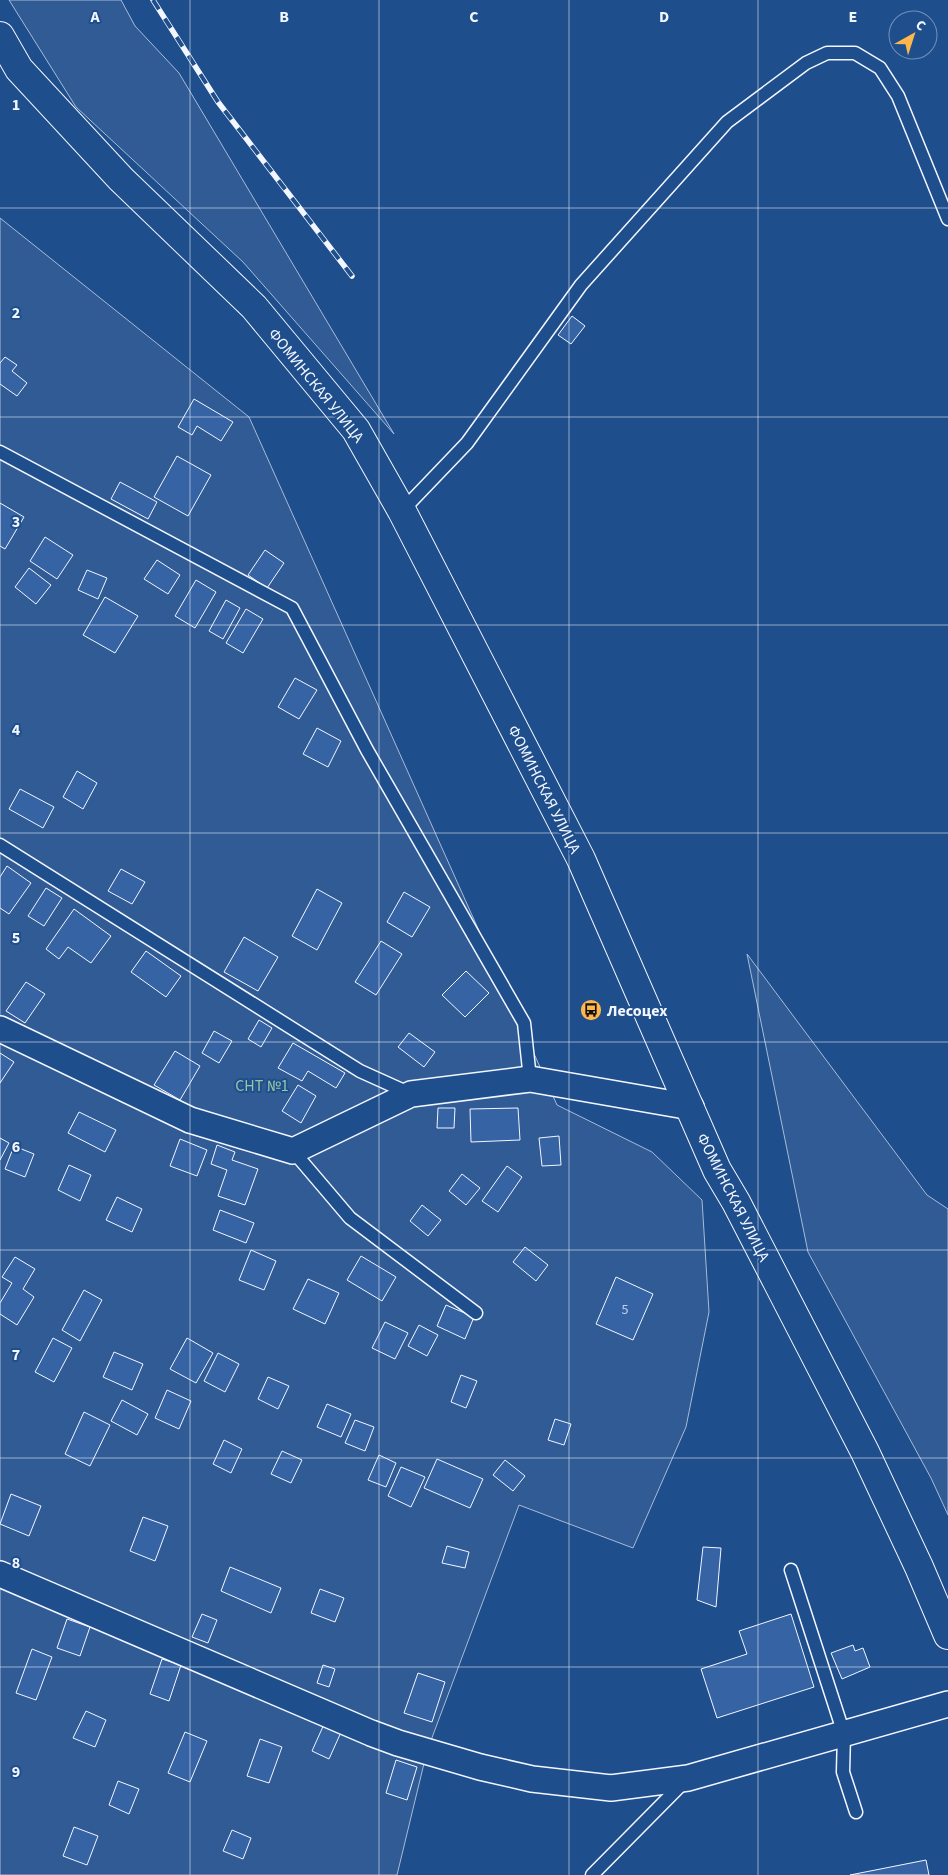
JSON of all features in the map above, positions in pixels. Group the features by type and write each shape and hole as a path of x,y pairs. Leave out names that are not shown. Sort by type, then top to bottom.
{"street":[{"name":"ФОМИНСКАЯ УЛИЦА","path":"0,36 19,69 121,179 254,307 356,430 402,511 581,859 717,1170 736,1202 865,1452 948,1635"},
{"path":"0,1029 190,1120 293,1151 411,1094 530,1079 691,1107"},
{"path":"0,1574 371,1733 480,1768 532,1779 611,1788 688,1778 948,1704"}],"lane":[{"path":"402,511 468,443 580,284 727,122 806,63 827,53 855,53 880,68 898,96 948,220"},
{"path":"0,452 292,608 367,750 524,1023 530,1079"},
{"path":"0,845 360,1071 411,1094"},
{"path":"293,1151 350,1218 476,1312"},
{"path":"791,1570 844,1734 843,1772 856,1812"},
{"path":"592,1875 688,1778"}],"shaded area":[{"path":"9,0 121,0 135,26 179,73 394,434 243,262 76,107"},
{"name":"СНТ №1","path":"0,218 249,417 557,1105 652,1152 702,1200 709,1312 686,1427 633,1548 519,1505 427,1751 397,1875 0,1875"},
{"path":"747,954 927,1195 948,1209 948,1515 931,1478 808,1252"}],"building":[{"path":"572,316 585,326 571,344 558,335"},
{"path":"5,357 17,365 12,371 27,383 17,396 0,384 0,363"},
{"path":"194,399 233,422 221,441 197,426 192,435 178,427"},
{"path":"177,456 211,475 188,516 154,497"},
{"path":"120,482 157,502 148,519 111,499"},
{"path":"0,503 24,517 5,549 0,546"},
{"path":"45,537 73,555 57,579 30,561"},
{"path":"265,550 284,563 267,588 248,575"},
{"path":"157,560 180,575 168,594 144,579"},
{"path":"29,568 51,585 36,604 15,587"},
{"path":"87,570 107,578 98,599 78,590"},
{"path":"196,580 216,592 195,628 175,616"},
{"path":"105,597 138,616 115,653 83,635"},
{"path":"226,600 240,608 223,639 209,631"},
{"path":"246,609 263,619 243,653 226,643"},
{"path":"295,678 317,690 299,719 278,707"},
{"path":"317,728 341,741 328,767 303,754"},
{"path":"77,771 97,783 83,809 63,797"},
{"path":"20,789 54,807 43,828 9,809"},
{"path":"7,866 31,883 9,914 0,908 0,877"},
{"path":"121,869 145,882 132,904 108,891"},
{"path":"46,888 62,898 44,926 28,916"},
{"path":"317,889 342,903 317,950 292,936"},
{"path":"404,892 430,907 412,937 387,922"},
{"path":"74,909 111,936 91,963 68,947 59,959 46,949"},
{"path":"244,937 278,957 258,991 224,972"},
{"path":"381,941 402,954 376,995 355,982"},
{"path":"146,951 181,976 166,997 131,972"},
{"path":"466,971 489,993 465,1017 442,995"},
{"path":"26,982 45,994 25,1023 6,1011"},
{"path":"259,1020 272,1028 261,1047 248,1039"},
{"path":"214,1031 232,1041 219,1063 202,1053"},
{"path":"409,1033 435,1052 424,1067 398,1047"},
{"path":"293,1043 345,1073 336,1088 308,1071 302,1081 278,1068"},
{"path":"175,1051 200,1066 180,1100 154,1085"},
{"path":"0,1053 14,1062 0,1083"},
{"path":"298,1085 316,1096 301,1123 282,1111"},
{"path":"438,1108 455,1108 454,1128 437,1128"},
{"path":"518,1108 520,1140 471,1142 470,1109"},
{"path":"79,1112 116,1130 105,1152 68,1133"},
{"path":"559,1136 561,1165 542,1166 539,1138"},
{"path":"0,1138 9,1143 0,1160"},
{"path":"180,1139 207,1150 197,1176 170,1166"},
{"path":"217,1145 235,1152 232,1160 258,1169 245,1205 218,1196 227,1170 211,1164"},
{"path":"14,1146 34,1154 25,1177 5,1169"},
{"path":"69,1165 91,1175 80,1201 58,1190"},
{"path":"507,1166 522,1177 498,1212 482,1201"},
{"path":"462,1174 480,1188 466,1205 449,1191"},
{"path":"117,1197 142,1209 132,1232 106,1220"},
{"path":"422,1205 441,1220 428,1236 410,1221"},
{"path":"220,1210 254,1223 246,1243 213,1230"},
{"path":"525,1247 548,1265 536,1281 513,1262"},
{"path":"251,1250 276,1261 264,1290 239,1280"},
{"path":"361,1256 396,1277 382,1301 347,1280"},
{"path":"15,1257 35,1269 23,1289 34,1297 17,1325 0,1314 0,1303 12,1283 2,1277"},
{"path":"616,1277 653,1294 633,1340 596,1324"},
{"path":"308,1279 339,1293 325,1324 293,1309"},
{"path":"84,1290 102,1300 80,1341 62,1330"},
{"path":"446,1305 474,1317 465,1339 437,1326"},
{"path":"385,1322 408,1333 395,1359 372,1348"},
{"path":"419,1325 438,1335 427,1356 408,1346"},
{"path":"53,1338 72,1348 54,1382 35,1372"},
{"path":"187,1338 213,1353 196,1383 170,1369"},
{"path":"114,1352 143,1364 132,1390 103,1377"},
{"path":"218,1353 239,1364 225,1392 204,1381"},
{"path":"461,1375 477,1381 466,1408 451,1402"},
{"path":"268,1377 289,1386 278,1409 258,1399"},
{"path":"167,1390 191,1401 179,1429 155,1418"},
{"path":"122,1400 148,1414 137,1435 111,1421"},
{"path":"327,1404 351,1414 341,1437 317,1427"},
{"path":"84,1412 110,1425 90,1466 65,1454"},
{"path":"555,1419 571,1424 564,1445 548,1440"},
{"path":"355,1420 374,1427 365,1451 345,1443"},
{"path":"224,1440 242,1449 231,1473 213,1464"},
{"path":"282,1451 302,1460 291,1483 271,1474"},
{"path":"379,1455 396,1463 386,1487 368,1480"},
{"path":"437,1459 483,1479 470,1508 424,1488"},
{"path":"505,1460 525,1476 513,1491 493,1475"},
{"path":"401,1467 425,1477 411,1507 388,1496"},
{"path":"11,1494 41,1506 29,1536 0,1524"},
{"path":"143,1517 168,1526 155,1561 130,1551"},
{"path":"447,1546 469,1552 465,1568 442,1563"},
{"path":"703,1547 721,1548 716,1607 697,1600"},
{"path":"230,1567 281,1588 271,1613 221,1591"},
{"path":"320,1589 344,1598 335,1622 311,1613"},
{"path":"202,1614 217,1620 208,1643 192,1637"},
{"path":"791,1614 814,1687 717,1718 701,1669 747,1654 739,1631"},
{"path":"67,1619 90,1627 80,1656 57,1648"},
{"path":"853,1645 855,1651 863,1648 870,1667 842,1679 831,1653"},
{"path":"32,1649 52,1657 36,1700 16,1693"},
{"path":"162,1659 181,1665 169,1701 150,1694"},
{"path":"323,1665 335,1669 329,1687 317,1683"},
{"path":"418,1673 445,1682 432,1722 404,1713"},
{"path":"86,1711 106,1720 95,1747 73,1738"},
{"path":"325,1722 342,1730 329,1759 312,1751"},
{"path":"185,1732 207,1741 190,1782 168,1773"},
{"path":"260,1739 282,1747 269,1783 247,1776"},
{"path":"396,1760 417,1767 407,1800 386,1793"},
{"path":"118,1781 139,1789 129,1814 109,1805"},
{"path":"74,1827 98,1836 87,1865 63,1856"},
{"path":"232,1830 251,1838 243,1859 223,1851"},
{"path":"926,1860 929,1875 850,1875"}],"railway":[{"path":"153,0 218,102 352,276"}],"place":[{"name":"Лесоцех","path":"591,1010"}]}
